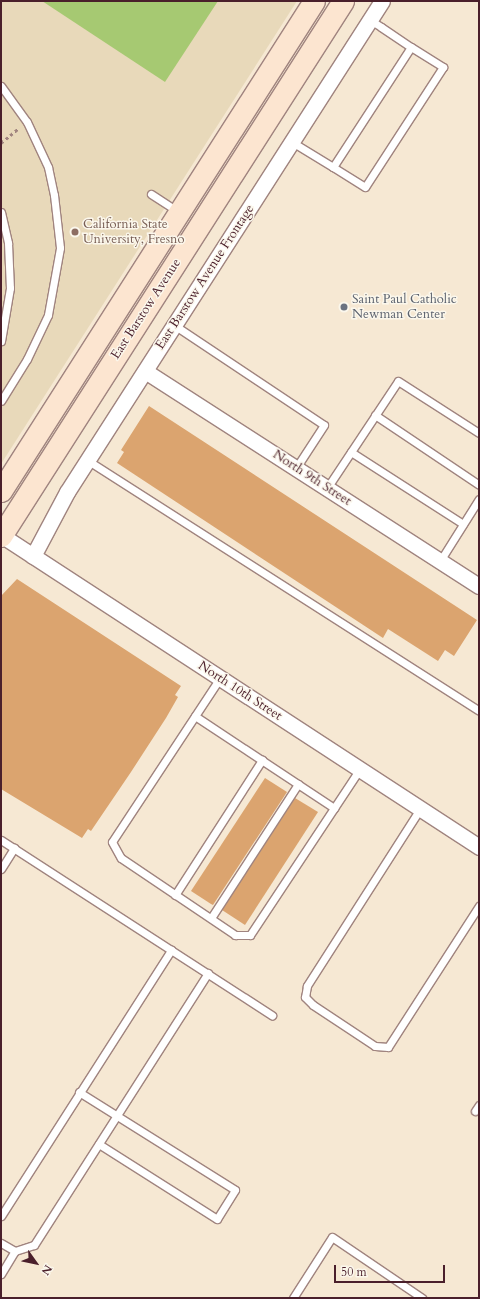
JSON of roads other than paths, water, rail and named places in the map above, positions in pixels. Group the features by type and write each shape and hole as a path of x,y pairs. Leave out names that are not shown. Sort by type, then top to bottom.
{"main road":[{"name":"East Barstow Avenue","path":"1,491 314,1"},
{"name":"East Barstow Avenue","path":"1,536 343,1"}],"street":[{"name":"East Barstow Avenue Frontage","path":"33,556 67,492 382,1"},
{"name":"North 9th Street","path":"145,371 479,586"},
{"name":"North 10th Street","path":"1,536 479,847"}],"lane":[{"path":"292,142 365,187 443,67 370,20"},
{"path":"333,167 411,47"},
{"path":"1,86 27,122 48,168 56,201 60,248 48,315 27,359 1,401"},
{"path":"151,194 179,212"},
{"path":"1,212 8,243 10,288 1,341"},
{"path":"174,325 324,425 296,468"},
{"path":"327,488 398,381 479,433"},
{"path":"375,416 479,485"},
{"path":"351,452 463,524"},
{"path":"88,460 479,711"},
{"path":"440,561 479,499"},
{"path":"220,678 112,842 121,858 235,935 250,934 360,769"},
{"path":"195,716 334,808"},
{"path":"175,895 262,760"},
{"path":"210,918 298,784"},
{"path":"420,809 307,986 305,997 313,1005 375,1046 388,1047 479,906"},
{"path":"1,840 272,1015"},
{"path":"1,869 14,848"},
{"path":"1,1216 171,950"},
{"path":"1,1274 15,1251 34,1246 208,973"},
{"path":"79,1092 235,1190 217,1219 99,1144"},
{"path":"293,1298 332,1237 422,1298"},
{"path":"1,1243 15,1251"}],"place":[{"name":"California State University, Fresno","path":"75,232"},
{"name":"Saint Paul Catholic Newman Center","path":"344,307"}]}
